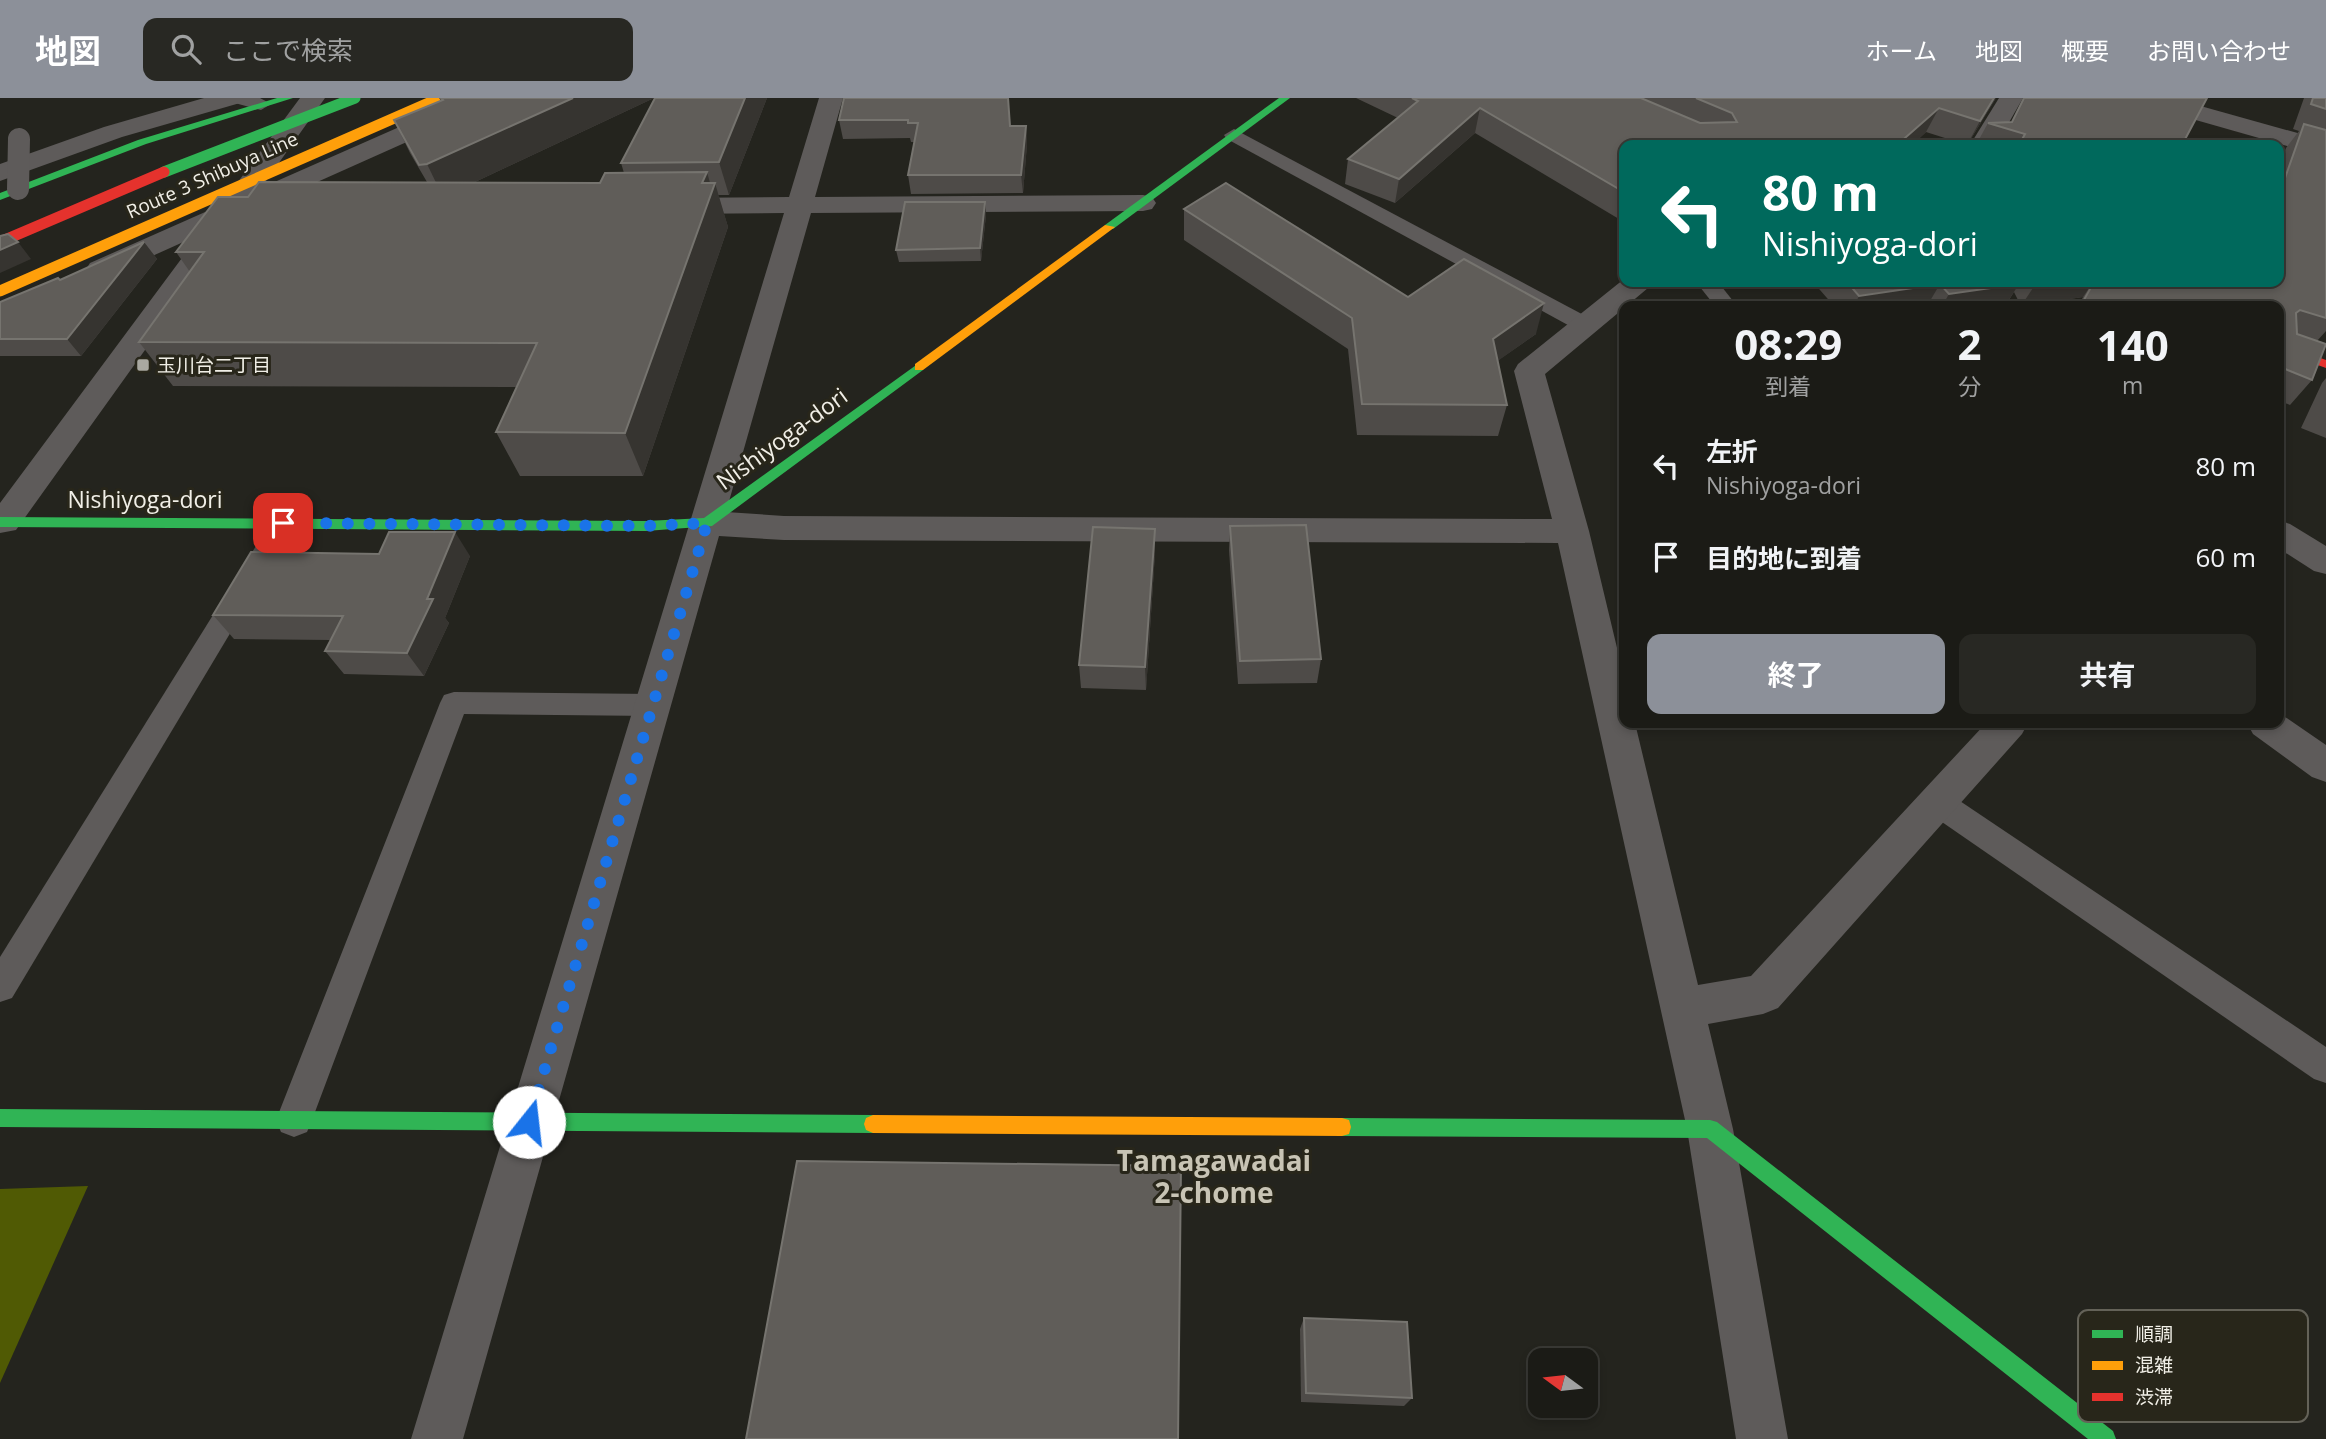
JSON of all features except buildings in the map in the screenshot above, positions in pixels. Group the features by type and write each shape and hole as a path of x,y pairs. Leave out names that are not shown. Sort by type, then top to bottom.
{"main road":[{"path":"6,187 124,147 288,98"},
{"name":"Route 3 Shibuya Line","path":"0,242 157,175 355,98"},
{"name":"Route 3 Shibuya Line","path":"0,291 440,98"},
{"name":"Nishiyoga-dori","path":"1,524 646,526 707,523 1285,98"},
{"path":"2284,346 2326,357"},
{"path":"2284,346 2326,364"},
{"path":"0,1118 1710,1129 2078,1418"},
{"path":"2083,1422 2105,1439"}],"street":[{"path":"6,187 113,132 231,98"},
{"path":"1,524 313,98"},
{"path":"0,314 485,98"},
{"path":"437,1439 831,98"},
{"path":"1986,140 2011,98"},
{"path":"2145,98 2326,149"},
{"path":"647,206 1143,203"},
{"path":"232,209 299,209"},
{"path":"1632,287 1529,371 1572,531 1710,1129 1762,1439"},
{"path":"707,523 798,528 1572,531"},
{"path":"2284,536 2326,562"},
{"path":"1682,1009 1763,994 2004,728"},
{"path":"2273,728 2326,766"}],"lane":[{"path":"238,98 261,104"},
{"path":"1234,135 1585,325"},
{"path":"6,187 19,139"},
{"path":"1711,287 1722,301"},
{"path":"0,987 283,523"},
{"path":"294,1120 454,703 653,705"},
{"path":"1937,802 2326,1067"}],"green space":[{"path":"88,1186 0,1383 0,1189"}],"traffic: fast":[{"path":"0,197 142,142 288,98"},
{"path":"164,172 355,98"},
{"path":"1109,227 1285,98"},
{"path":"0,522 646,526 707,523 919,367"},
{"path":"0,1118 873,1124"},
{"path":"1342,1127 1710,1129 2078,1418"},
{"path":"2083,1422 2105,1439"}],"traffic: slow":[{"path":"0,291 440,98"},
{"path":"919,367 1109,227"},
{"path":"873,1124 1342,1127"}],"traffic: jam":[{"path":"0,242 164,172"},
{"path":"2284,349 2326,364"}],"place":[{"name":"玉川台二丁目","path":"143,365"}],"district":[{"name":"Tamagawadai 2-chome","path":"1214,1177"}],"route":[{"path":"283,523 646,526 707,523 529,1122"}]}
